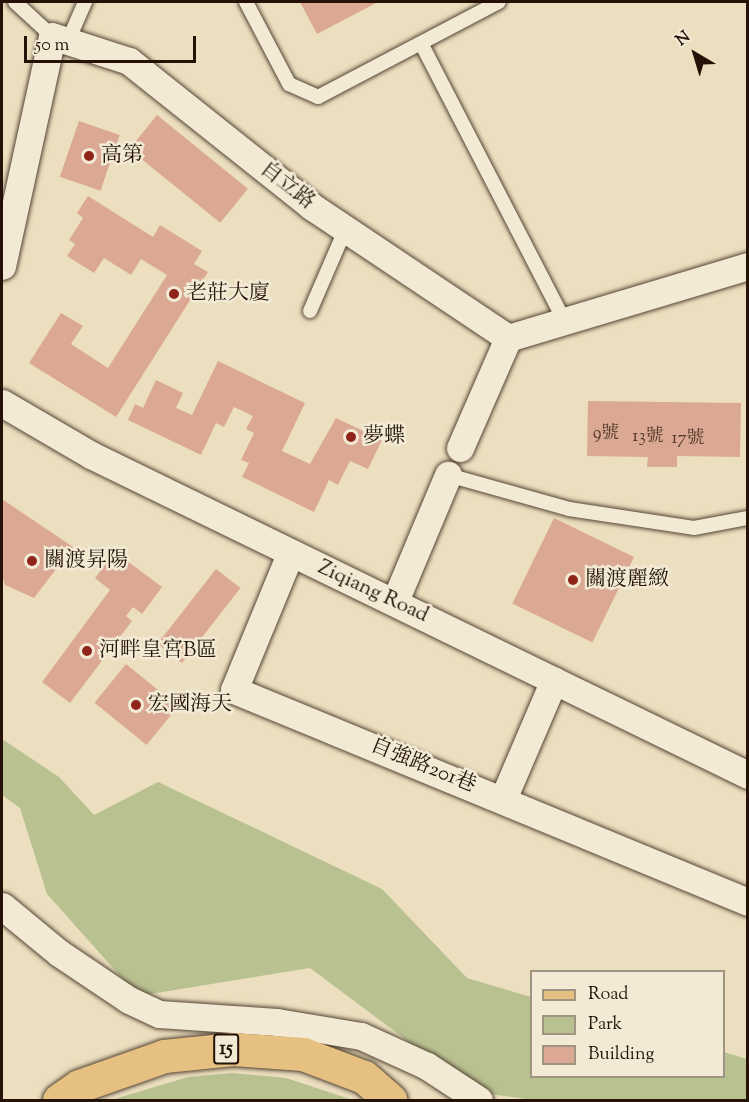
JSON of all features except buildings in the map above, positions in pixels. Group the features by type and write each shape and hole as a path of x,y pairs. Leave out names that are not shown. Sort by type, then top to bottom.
{"main road":[{"name":"15","path":"59,1101 79,1086 164,1056 233,1048 303,1054 364,1077 390,1101"}],"street":[{"name":"自立路","path":"60,38 129,62 346,228 508,338"},
{"path":"2,266 60,38"},
{"path":"460,448 508,338 747,266"},
{"name":"Ziqiang Road","path":"2,403 91,455 290,554 395,601 747,775"},
{"path":"395,601 448,475"},
{"name":"自強路201巷","path":"290,554 234,690 503,799 747,902"},
{"path":"503,799 554,680"},
{"path":"2,906 59,953 129,1000 159,1014 277,1022 361,1036 427,1066 479,1101"}],"lane":[{"path":"15,2 60,38 85,2"},
{"path":"246,2 289,84 318,97 422,45 499,2"},
{"path":"422,45 564,320"},
{"path":"310,311 346,228"},
{"path":"448,475 569,509 694,528 747,518"}],"green space":[{"path":"2,739 59,777 94,815 158,782 382,889 467,978 530,997 530,1078 725,1078 725,1052 747,1059 747,1100 534,1100 476,1092 310,968 138,996 47,894 20,808 2,795"},
{"path":"232,1073 286,1078 353,1100 111,1100 188,1077"}],"place":[{"name":"高第","path":"89,156"},
{"name":"老莊大廈","path":"174,294"},
{"name":"夢蝶","path":"351,437"},
{"name":"關渡昇陽","path":"32,561"},
{"name":"關渡麗緻","path":"573,580"},
{"name":"河畔皇宮B區","path":"87,651"},
{"name":"宏國海天","path":"136,705"}]}
